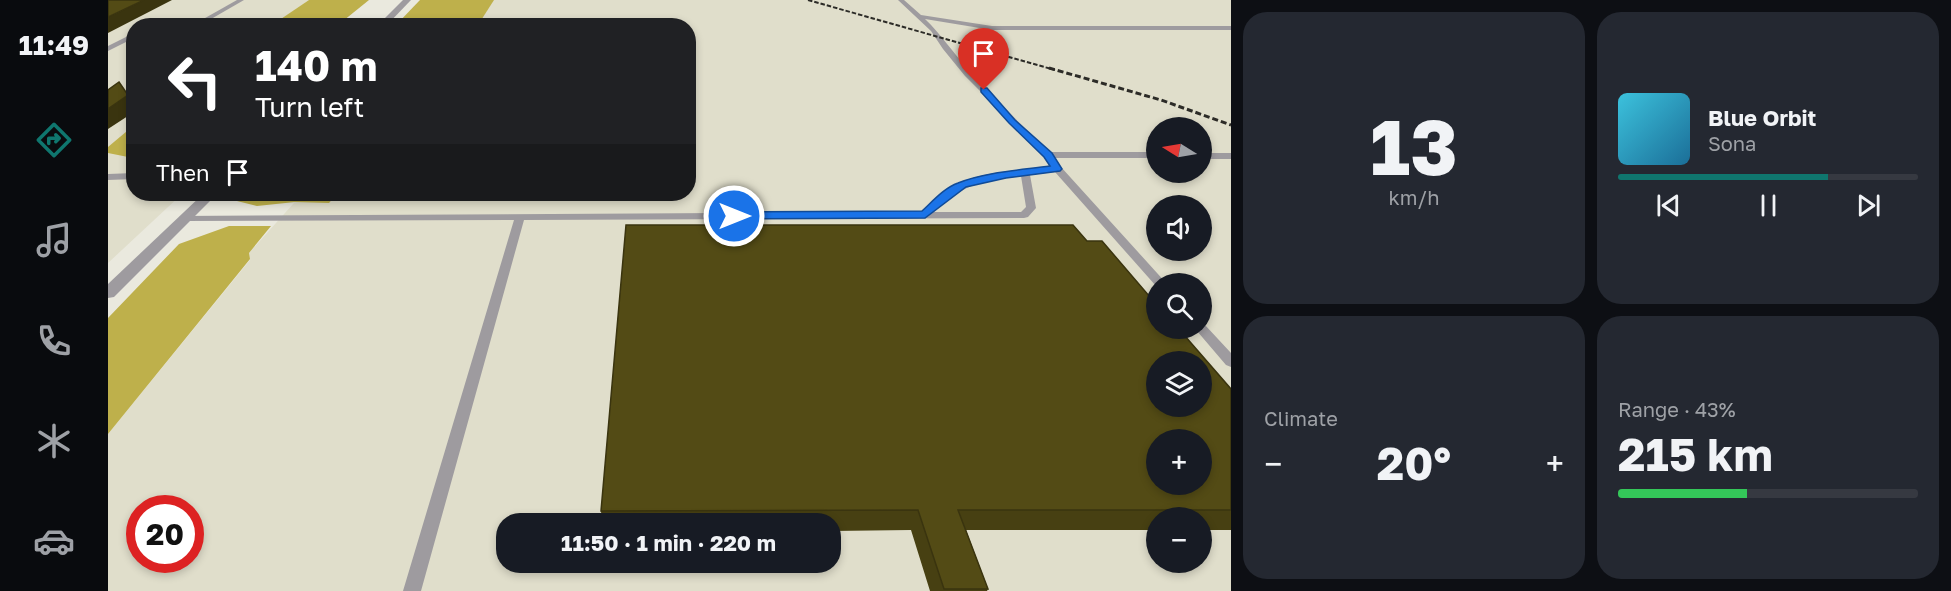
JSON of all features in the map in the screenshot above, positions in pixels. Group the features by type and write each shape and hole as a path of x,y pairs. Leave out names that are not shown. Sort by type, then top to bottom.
{"street":[{"path":"389,18 407,0"},
{"path":"108,293 203,201"}],"lane":[{"path":"209,18 242,0"},
{"path":"901,0 933,30 945,48 1000,106 1012,122 1048,155 1057,169 1151,273"},
{"path":"920,17 992,28 1231,28"},
{"path":"108,49 126,39"},
{"path":"1048,155 1146,155"},
{"path":"1212,156 1231,156"},
{"path":"925,215 951,191 962,185 1006,175 1057,169"},
{"path":"185,218 1024,214 1031,208 1025,174"},
{"path":"108,177 126,176"},
{"path":"108,189 126,177"},
{"path":"411,591 520,217"},
{"path":"1211,339 1231,362"}],"shaded area":[{"path":"108,0 309,0 284,18 126,18 126,201 174,201 108,263"},
{"path":"309,0 369,0 347,18 282,18"},
{"path":"420,0 494,0 482,18 403,18"},
{"path":"460,0 1231,0 1231,591 108,591 108,434 250,260 249,253 296,201 696,201 696,18 445,18"},
{"path":"126,132 126,157 108,153 108,147"},
{"path":"237,201 331,201 329,203 295,202 257,206"},
{"path":"229,226 271,226 249,253 250,259 108,434 108,318 179,244"}],"building":[{"path":"108,0 144,0 108,17"},
{"path":"119,82 126,92 126,96 108,109 108,90"},
{"path":"626,225 1073,225 1087,241 1102,241 1146,292 1146,339 1188,339 1198,351 1146,351 1146,417 1212,417 1212,367 1231,389 1231,510 1212,510 1212,507 1146,507 1146,510 958,510 988,589 944,589 918,510 601,511"}],"railway":[{"path":"808,0 1055,70"},
{"path":"1049,68 1161,100 1231,125"}],"route":[{"path":"734,216 925,215 951,191 976,180 1057,169 1048,155 1012,122 984,90"}]}
